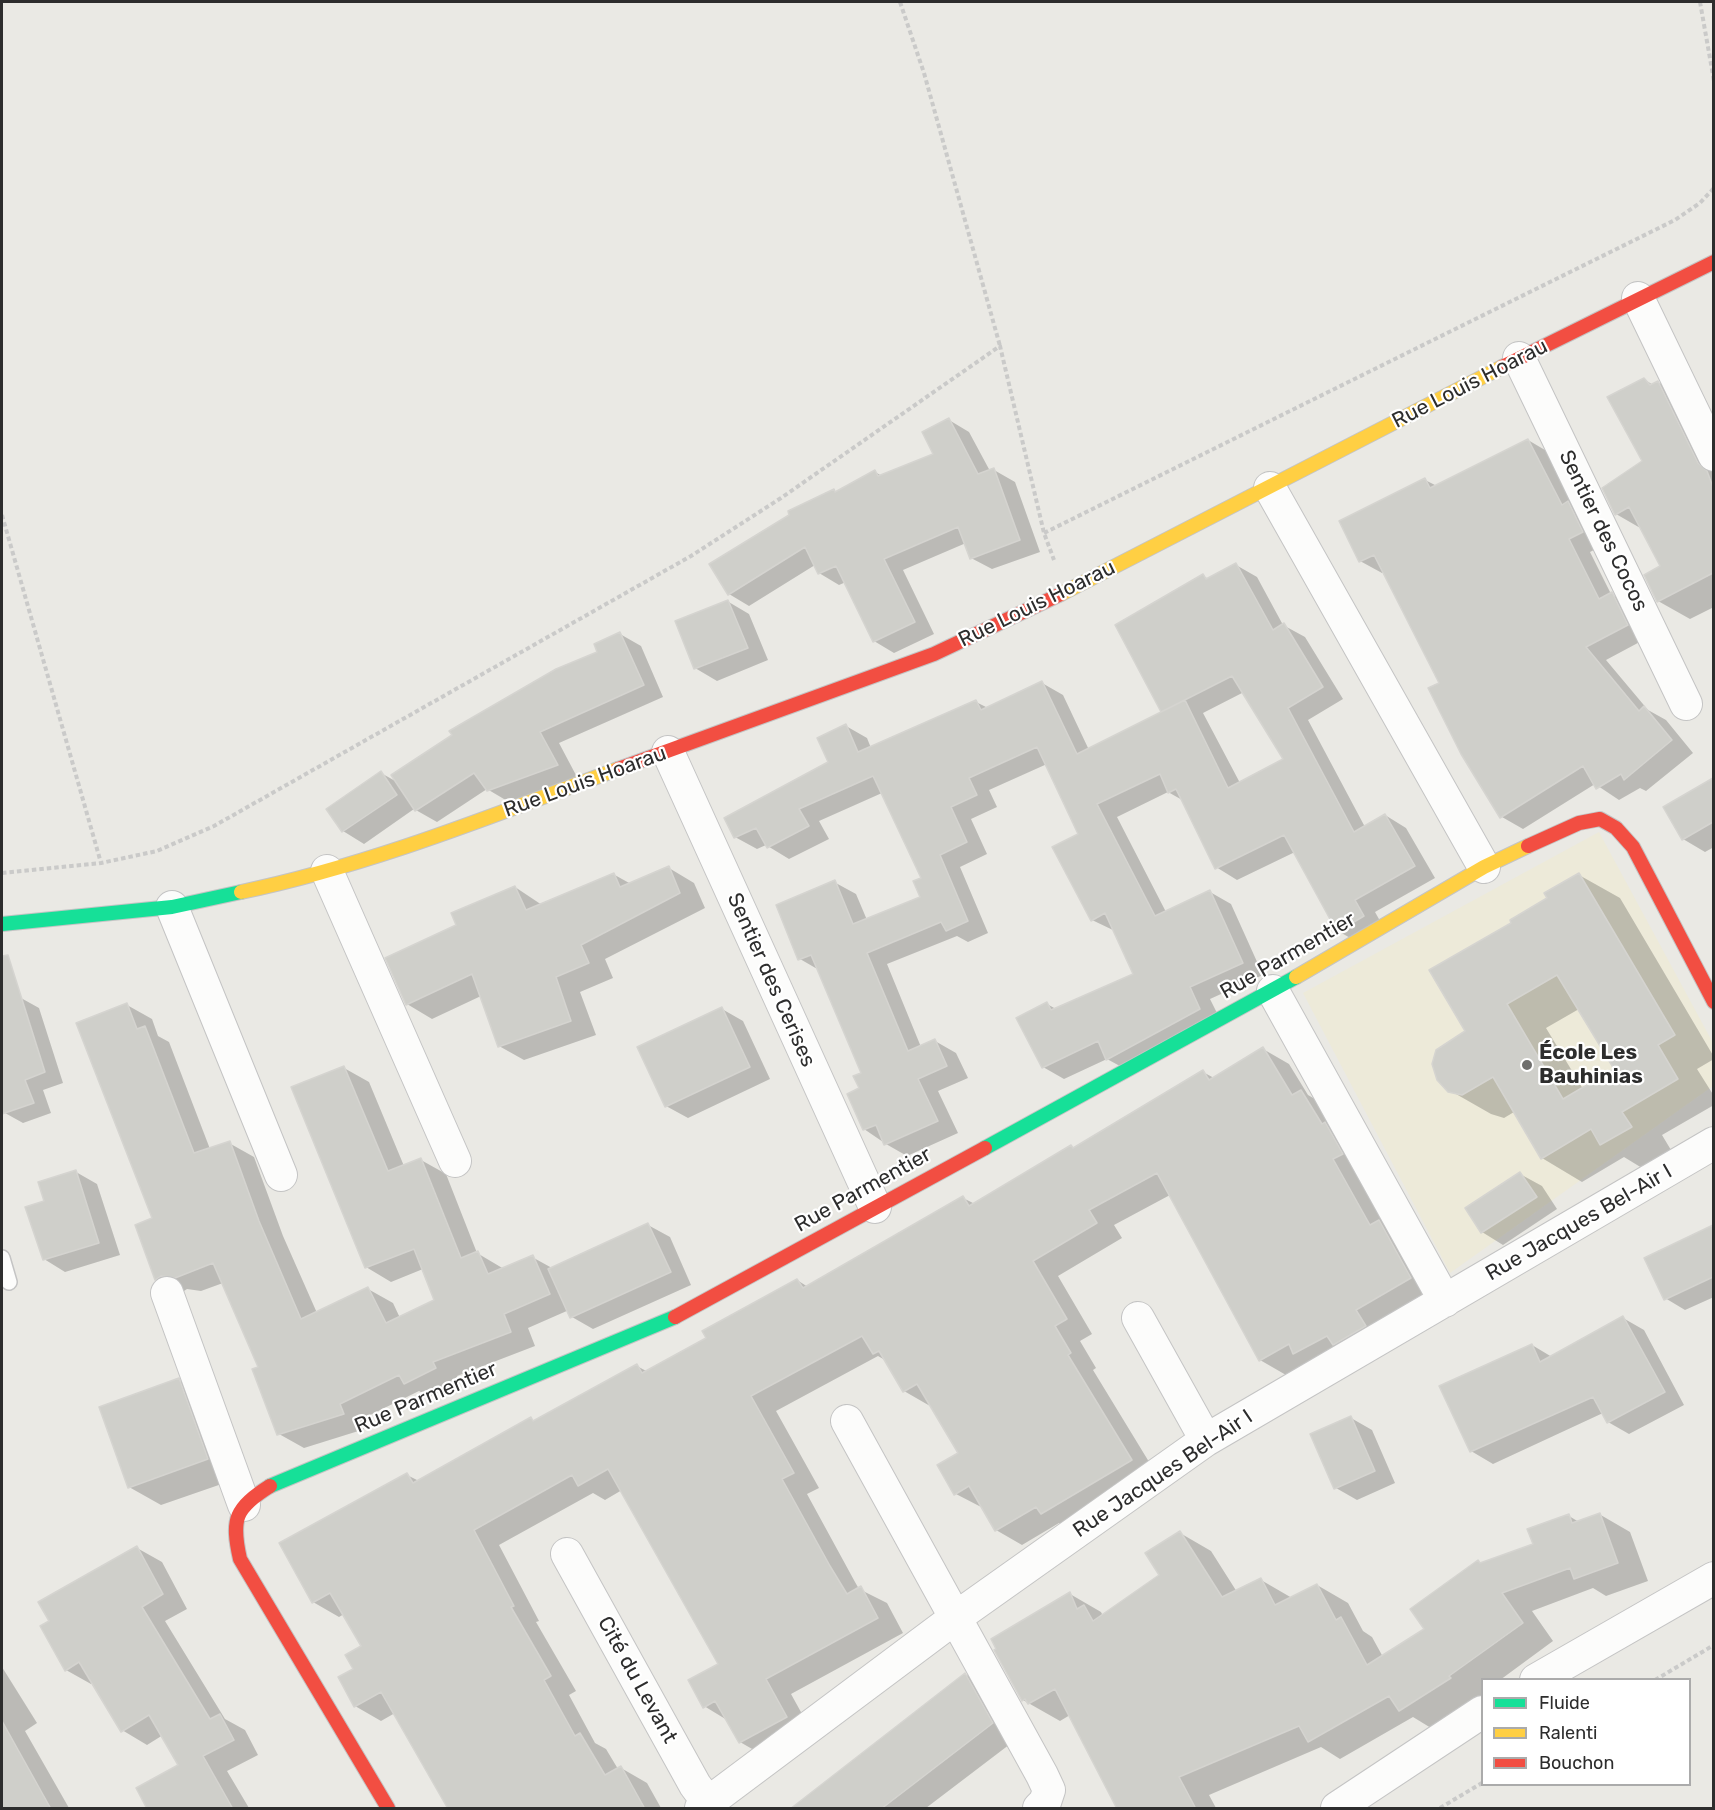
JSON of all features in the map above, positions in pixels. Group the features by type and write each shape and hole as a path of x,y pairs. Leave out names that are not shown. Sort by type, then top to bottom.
{"street":[{"name":"Rue Louis Hoarau","path":"2,924 172,907 327,871 392,852 933,654 1065,592 1519,358 1713,262"},
{"path":"1638,298 1713,455"},
{"name":"Sentier des Cocos","path":"1519,358 1686,704"},
{"path":"1270,488 1484,867"},
{"name":"Sentier des Cerises","path":"668,752 875,1207"},
{"name":"Rue Parmentier","path":"244,1505 272,1485 679,1315 1273,991 1484,867 1579,823 1600,819 1616,828 1633,847 1713,1002"},
{"path":"327,871 455,1161"},
{"path":"172,907 281,1175"},
{"path":"1273,991 1445,1301"},
{"name":"Rue Jacques Bel-Air I","path":"705,1806 955,1618 1206,1440 1713,1143"},
{"path":"167,1293 244,1505 238,1512 233,1531 240,1559 388,1809"},
{"path":"1138,1317 1206,1440"},
{"path":"847,1420 1049,1790 1045,1802 1039,1809"},
{"name":"Cité du Levant","path":"567,1554 705,1806"},
{"path":"1539,1678 1713,1578"},
{"path":"1337,1809 1481,1713"}],"lane":[{"path":"2,1258 9,1282"}],"path":[{"path":"900,2 924,73 1000,346 1044,533 1065,592"},
{"path":"1700,2 1713,81"},
{"path":"1044,533 1675,219 1700,203 1713,188"},
{"path":"2,873 101,863 157,851 214,826 691,556 781,498 1000,346"},
{"path":"2,515 101,863"},
{"path":"1658,1678 1713,1645"},
{"path":"1440,1809 1481,1784"}],"shaded area":[{"name":"École Les Bauhinias","path":"1599,832 1713,1043 1713,1086 1450,1273 1303,993"}],"building":[{"path":"1644,378 1650,385 1658,381 1698,463 1707,471 1713,487 1713,573 1657,602 1644,575 1660,566 1629,507 1615,515 1602,488 1642,461 1607,397"},
{"path":"949,418 978,474 994,468 1020,540 970,559 958,527 884,559 915,622 873,642 836,566 818,574 805,547 728,595 709,564 789,515 788,511 834,489 835,492 875,470 878,476 933,454 922,432"},
{"path":"1528,439 1562,505 1568,501 1583,532 1569,539 1599,599 1612,592 1628,625 1586,647 1639,711 1644,706 1672,740 1624,780 1621,774 1596,789 1583,766 1500,818 1461,754 1428,688 1439,683 1374,555 1359,562 1339,521 1425,478 1430,488"},
{"path":"1236,563 1273,630 1284,623 1323,687 1288,708 1354,832 1385,814 1415,866 1355,900 1364,916 1337,932 1284,835 1215,869 1176,789 1168,793 1160,774 1097,804 1155,916 1210,890 1243,963 1190,987 1200,1009 1108,1059 1106,1060 1098,1041 1042,1068 1016,1018 1047,1002 1051,1010 1133,974 1105,913 1091,921 1052,847 1078,834 1037,747 969,778 977,795 951,807 967,842 940,855 968,921 946,931 941,922 867,953 908,1051 935,1039 947,1066 918,1079 938,1121 884,1145 876,1125 863,1130 847,1094 859,1088 853,1076 861,1073 811,955 798,960 776,905 835,880 853,924 920,897 913,881 921,878 873,776 799,809 809,826 767,848 756,828 734,838 724,818 828,762 817,738 846,724 858,752 976,700 981,710 1042,681 1077,754 1161,712 1115,625 1203,574 1206,579","holes":["1232,676 1283,759 1228,788 1185,700 1161,712"]},
{"path":"728,600 748,648 694,669 675,621"},
{"path":"620,632 644,685 540,732 558,765 487,791 474,773 415,811 391,775 452,735 449,731 556,669 597,652 594,644"},
{"path":"381,771 397,795 342,832 326,809"},
{"path":"1713,778 1713,822 1682,840 1663,807"},
{"path":"669,866 680,893 581,945 589,963 556,977 571,1021 498,1047 472,974 406,1005 385,958 456,925 451,913 515,886 526,910 614,873 620,887"},
{"path":"1579,873 1675,1035 1658,1045 1678,1079 1622,1112 1632,1127 1600,1145 1591,1129 1541,1159 1493,1077 1462,1095 1448,1092 1437,1080 1432,1064 1436,1050 1465,1031 1429,970 1511,923 1510,920 1547,898 1544,893","holes":["1557,975 1614,1069 1563,1099 1507,1004"]},
{"path":"8,955 45,1072 25,1080 34,1103 2,1114 2,956"},
{"path":"127,1003 137,1029 145,1026 194,1153 230,1141 259,1221 301,1319 368,1287 386,1323 434,1300 414,1249 365,1268 291,1087 344,1066 388,1171 421,1158 461,1258 478,1251 488,1274 533,1255 550,1294 504,1314 511,1332 433,1362 436,1368 404,1384 399,1375 340,1404 344,1414 277,1435 252,1369 258,1367 213,1263 175,1278 161,1276 155,1280 135,1225 152,1218 76,1023"},
{"path":"722,1007 750,1067 665,1107 637,1047"},
{"path":"1263,1047 1292,1095 1301,1090 1322,1124 1325,1122 1343,1154 1333,1159 1370,1225 1379,1220 1411,1278 1356,1310 1366,1326 1333,1345 1327,1336 1293,1354 1289,1344 1259,1361 1157,1173 1089,1210 1097,1223 1033,1261 1067,1319 1055,1326 1071,1353 1068,1355 1132,1460 1041,1514 1036,1507 995,1531 969,1486 954,1495 937,1465 958,1453 917,1384 903,1392 879,1351 873,1354 862,1336 751,1396 794,1473 782,1479 830,1566 847,1594 861,1586 878,1618 766,1679 787,1717 739,1743 715,1701 703,1708 688,1680 718,1664 608,1469 578,1486 572,1475 474,1530 514,1606 511,1607 551,1676 544,1680 575,1736 580,1733 605,1775 621,1766 645,1809 448,1809 381,1692 354,1707 338,1677 353,1669 345,1655 361,1646 330,1593 312,1603 279,1543 407,1473 413,1483 531,1417 533,1421 637,1364 642,1373 706,1338 702,1331 797,1279 803,1288 963,1196 969,1206 1071,1145 1073,1148 1203,1070 1209,1080"},
{"path":"76,1170 99,1243 43,1260 25,1207 44,1201 38,1182"},
{"path":"1520,1172 1537,1197 1481,1233 1465,1208"},
{"path":"648,1223 671,1272 570,1318 548,1269"},
{"path":"1713,1225 1713,1277 1664,1300 1644,1258"},
{"path":"1623,1316 1665,1392 1607,1423 1593,1397 1470,1452 1439,1386 1532,1344 1540,1362"},
{"path":"179,1378 208,1459 128,1488 99,1407"},
{"path":"1351,1416 1375,1471 1334,1489 1310,1434"},
{"path":"1600,1513 1618,1563 1574,1579 1570,1568 1502,1593 1523,1623 1449,1676 1451,1678 1399,1711 1389,1696 1308,1742 1299,1726 1179,1777 1196,1809 1117,1809 1055,1689 1028,1704 1025,1699 1022,1701 994,1650 996,1649 991,1639 1070,1592 1077,1609 1084,1605 1093,1621 1159,1575 1145,1553 1180,1531 1222,1597 1261,1578 1275,1605 1317,1584 1336,1620 1341,1617 1367,1665 1424,1629 1410,1609 1478,1560 1480,1563 1533,1544 1527,1529 1569,1514 1572,1523"},
{"path":"137,1546 163,1594 142,1607 210,1719 220,1714 234,1740 203,1756 233,1809 147,1809 136,1788 178,1765 149,1715 121,1732 79,1662 65,1671 40,1626 49,1621 38,1602"},
{"path":"965,1673 993,1723 881,1809 790,1809"},
{"path":"2,1721 51,1809 2,1809"}],"traffic: fast":[{"path":"2,924 172,907 241,892"},
{"path":"985,1148 1296,977"},
{"path":"270,1486 675,1317"}],"traffic: slow":[{"path":"1061,594 1502,367"},
{"path":"241,892 337,868 432,838 618,769"},
{"path":"1296,977 1484,867 1528,846"}],"traffic: jam":[{"path":"1502,367 1714,262"},
{"path":"618,769 934,654 1061,594"},
{"path":"1528,846 1579,823 1600,819 1616,828 1633,847 1714,1002"},
{"path":"675,1317 985,1148"},
{"path":"270,1486 249,1501 238,1516 236,1534 240,1559 388,1808"}],"place":[{"name":"École Les Bauhinias","path":"1527,1065"}]}
